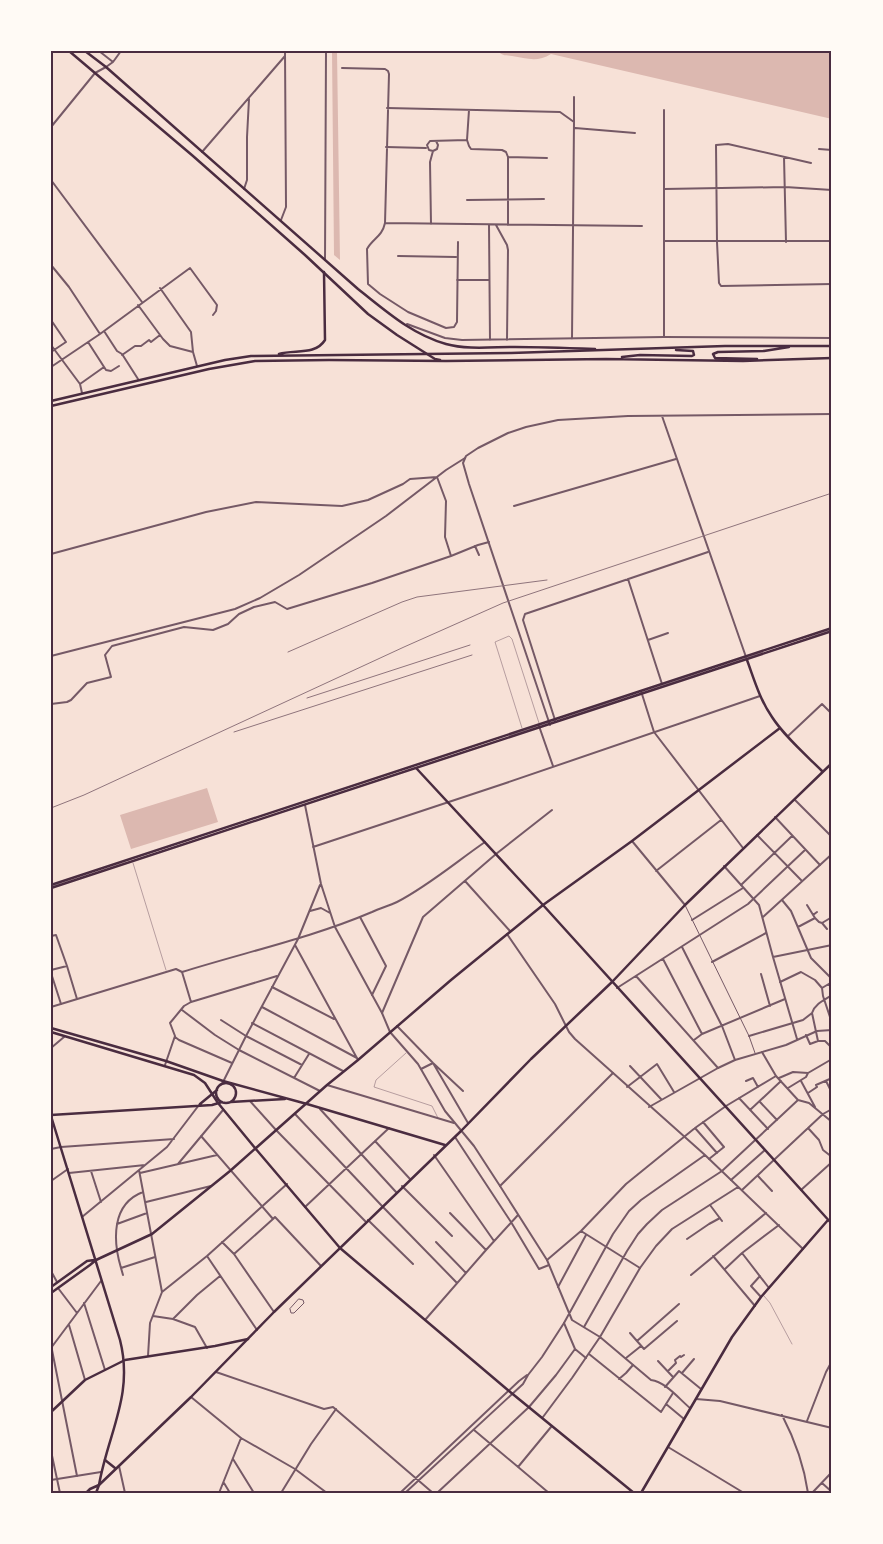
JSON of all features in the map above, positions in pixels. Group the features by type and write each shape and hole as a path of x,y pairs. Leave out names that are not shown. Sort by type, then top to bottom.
{"main road":[{"path":"69,51 194,156 324,272 368,314 383,326 435,359 446,361"},
{"path":"85,51 106,67 398,322 440,342 462,347 602,350"},
{"path":"275,355 287,351 314,350 319,348 325,340 324,272"},
{"path":"776,360 715,358 713,354 718,352 764,351 799,346"},
{"path":"51,401 225,360 275,355 511,353 831,346"},
{"path":"611,359 640,355 692,356 695,352 662,349"},
{"path":"51,406 209,369 255,361 776,360 832,358"},
{"path":"550,723 832,630"},
{"path":"51,886 746,658"},
{"path":"746,658 760,696 768,711 780,728 822,771"},
{"path":"51,886 305,805 523,730 540,726"},
{"path":"51,1293 96,1260 152,1234 230,1170 357,1059 510,931 780,728"},
{"path":"86,1493 99,1485 191,1397 274,1312 612,982 685,904 832,763"},
{"path":"416,767 832,1224"},
{"path":"51,1028 223,1083 318,1107 445,1145"},
{"path":"51,1032 165,1063 203,1080 218,1104 340,1248 512,1394 634,1493"},
{"path":"199,1105 223,1083"},
{"path":"223,1083 230,1084 234,1089 235,1095 230,1102"},
{"path":"216,1090 217,1098 222,1102"},
{"path":"96,1493 122,1400 125,1360 51,1116 285,1098"},
{"path":"640,1493 732,1337 762,1296 828,1220"},
{"path":"51,1287 87,1261 96,1260"},
{"path":"51,1412 85,1380 125,1360 206,1348 248,1338"},
{"path":"104,1460 116,1469"}],"street":[{"path":"99,51 113,62"},
{"path":"51,127 95,73 113,62 121,51"},
{"path":"280,220 286,207 285,51"},
{"path":"325,260 326,51"},
{"path":"202,152 285,56"},
{"path":"342,68 385,69 388,71 385,223 381,234 367,249 368,284 375,291 408,312 446,328 454,327 456,322 456,257 458,242"},
{"path":"244,189 250,97"},
{"path":"572,339 574,97"},
{"path":"387,108 560,112 574,122"},
{"path":"469,110 468,140 471,149 502,150 506,152 508,158 508,225"},
{"path":"664,110 664,338"},
{"path":"574,128 635,133"},
{"path":"427,148 430,140 468,140"},
{"path":"432,151 438,147 436,141"},
{"path":"811,163 728,144 717,144 717,242 720,283 722,286 832,284"},
{"path":"386,147 427,148 432,151"},
{"path":"820,149 832,150"},
{"path":"431,224 430,162 432,151"},
{"path":"784,157 786,242"},
{"path":"508,158 547,158"},
{"path":"51,180 142,302"},
{"path":"664,189 785,187 832,190"},
{"path":"467,200 544,200"},
{"path":"385,223 642,226"},
{"path":"489,225 490,340"},
{"path":"496,225 508,250 507,340"},
{"path":"664,241 832,241"},
{"path":"398,256 456,257"},
{"path":"51,265 69,287 100,334"},
{"path":"51,368 190,268 217,305 213,316"},
{"path":"456,280 489,280"},
{"path":"160,288 191,332 193,352 197,366"},
{"path":"138,305 170,346 193,352"},
{"path":"51,320 66,342 51,352"},
{"path":"398,322 445,338 462,340 832,338 831,346"},
{"path":"104,331 139,380"},
{"path":"122,355 135,346 140,346 149,340 151,342 160,335"},
{"path":"88,342 106,370 112,370 119,366"},
{"path":"51,345 80,384 82,393"},
{"path":"80,384 104,367"},
{"path":"51,656 235,609 247,604 299,575 386,516 466,456 508,433 544,422 588,418 832,414"},
{"path":"662,416 746,658"},
{"path":"465,458 463,463 488,542 550,723"},
{"path":"514,506 676,459"},
{"path":"51,554 206,512 256,502 342,506 368,500 410,479 438,477"},
{"path":"438,477 446,501 446,537 451,556"},
{"path":"51,704 67,702 87,683 111,677 105,655 112,646 184,627 213,630 228,624 239,614 254,607 275,602 287,609 372,583 488,542"},
{"path":"475,546 479,555"},
{"path":"555,720 523,620 524,616 528,612 708,552"},
{"path":"628,579 662,684"},
{"path":"648,640 668,633"},
{"path":"642,692 654,732 743,848"},
{"path":"313,847 760,696"},
{"path":"788,736 822,704 832,714"},
{"path":"540,726 553,766"},
{"path":"794,799 832,837"},
{"path":"305,805 321,884 331,914 390,1032 421,1069 445,1111 474,1146 500,1186 547,1260 574,1321 600,1337 651,1380 665,1386 690,1408"},
{"path":"382,1013 423,917 464,880 552,810"},
{"path":"775,817 820,865"},
{"path":"656,871 720,820"},
{"path":"757,835 802,881"},
{"path":"692,920 742,887 792,836"},
{"path":"632,841 685,904 749,1036 755,1054"},
{"path":"51,1008 176,969 182,972 336,927 395,903 415,892 485,842"},
{"path":"617,988 754,899 806,850"},
{"path":"763,917 832,854"},
{"path":"724,866 759,904 772,957 797,1039"},
{"path":"464,880 510,931"},
{"path":"223,1083 252,1023 295,946 321,884"},
{"path":"782,900 791,911 811,958 831,982 832,990"},
{"path":"807,905 814,917 827,929"},
{"path":"310,911 321,908 331,914"},
{"path":"798,927 814,917 818,912"},
{"path":"360,917 386,966 372,996"},
{"path":"822,923 831,918"},
{"path":"712,962 766,933"},
{"path":"507,934 555,1004 575,1039 709,1159 803,1249"},
{"path":"51,936 56,935 68,966 77,1000"},
{"path":"772,957 832,945"},
{"path":"295,946 357,1059"},
{"path":"682,947 722,1026 735,1060"},
{"path":"663,959 702,1034"},
{"path":"61,1004 51,972 68,966"},
{"path":"182,972 191,1002"},
{"path":"780,982 801,972 815,980 822,988 832,1023"},
{"path":"761,974 770,1006"},
{"path":"232,1063 179,1040 175,1036 170,1024 187,1004 191,1002 277,976"},
{"path":"635,976 718,1068"},
{"path":"822,988 831,982"},
{"path":"272,987 334,1019"},
{"path":"818,1041 812,1014 813,1009 832,995"},
{"path":"694,1040 702,1034 785,999"},
{"path":"262,1006 357,1059"},
{"path":"182,1010 215,1036 320,1091"},
{"path":"749,1036 792,1024 812,1014"},
{"path":"221,1020 246,1036 302,1065"},
{"path":"252,1023 344,1071"},
{"path":"396,1026 463,1090"},
{"path":"649,1107 735,1060 786,1045 806,1035 832,1030"},
{"path":"806,1035 810,1044 825,1041 832,1048"},
{"path":"165,1063 175,1036"},
{"path":"51,1048 64,1037"},
{"path":"762,1052 776,1076 798,1100 809,1103 832,1122"},
{"path":"294,1078 309,1053"},
{"path":"788,1089 806,1077 808,1073 832,1059"},
{"path":"421,1069 433,1063"},
{"path":"433,1063 468,1123"},
{"path":"627,1087 657,1064 674,1092"},
{"path":"630,1066 661,1099"},
{"path":"779,1079 793,1072 808,1073"},
{"path":"500,1186 613,1073"},
{"path":"547,1260 581,1231 626,1184 695,1128 726,1106 776,1076"},
{"path":"746,1082 753,1078 758,1087"},
{"path":"808,1092 817,1087 816,1085 832,1078"},
{"path":"801,1081 816,1109"},
{"path":"826,1081 832,1093"},
{"path":"750,1110 781,1082"},
{"path":"327,1085 454,1123"},
{"path":"739,1098 768,1129"},
{"path":"584,1327 623,1257 638,1234 654,1217 722,1171 798,1100"},
{"path":"250,1101 276,1130 412,1264"},
{"path":"759,1102 777,1120"},
{"path":"82,1217 167,1147 199,1105"},
{"path":"318,1107 396,1192"},
{"path":"742,1190 823,1114 832,1109"},
{"path":"178,1164 223,1110"},
{"path":"295,1114 457,1283"},
{"path":"703,1122 724,1147 709,1159"},
{"path":"305,1207 389,1128"},
{"path":"695,1128 718,1152"},
{"path":"808,1128 819,1140 823,1150 832,1157"},
{"path":"201,1136 273,1219 275,1217 321,1266"},
{"path":"455,1136 539,1269 549,1265"},
{"path":"51,1150 61,1147 174,1139"},
{"path":"375,1141 410,1179"},
{"path":"731,1180 765,1150"},
{"path":"140,1171 217,1155"},
{"path":"434,1155 494,1241"},
{"path":"400,1493 523,1384 570,1314 606,1246 621,1221 634,1205 705,1156"},
{"path":"802,1190 832,1162"},
{"path":"69,1173 145,1165"},
{"path":"51,1181 68,1169"},
{"path":"91,1171 100,1202"},
{"path":"140,1171 162,1292"},
{"path":"758,1176 772,1191"},
{"path":"148,1356 150,1323 162,1292 207,1256 287,1184"},
{"path":"145,1203 211,1186"},
{"path":"402,1186 452,1236"},
{"path":"542,1418 589,1354 640,1268 667,1233 738,1187"},
{"path":"122,1275 116,1250 116,1224 128,1202 137,1194 143,1192"},
{"path":"687,1239 709,1224 721,1220 710,1205"},
{"path":"116,1224 147,1213"},
{"path":"450,1213 486,1250"},
{"path":"691,1275 766,1213"},
{"path":"426,1320 518,1215"},
{"path":"828,1220 832,1216"},
{"path":"234,1254 273,1219"},
{"path":"724,1269 779,1225"},
{"path":"581,1231 640,1268"},
{"path":"558,1287 586,1235"},
{"path":"222,1242 234,1254 274,1312"},
{"path":"436,1242 466,1273"},
{"path":"742,1253 769,1288"},
{"path":"207,1256 257,1330"},
{"path":"713,1256 755,1306"},
{"path":"121,1268 156,1257"},
{"path":"51,1272 57,1282"},
{"path":"173,1319 197,1295 220,1276"},
{"path":"760,1276 751,1286 762,1296"},
{"path":"77,1476 52,1346 101,1281"},
{"path":"58,1288 77,1313"},
{"path":"299,1299 303,1300 304,1303 294,1313 290,1312 290,1309 299,1299"},
{"path":"84,1303 104,1370"},
{"path":"637,1341 679,1304"},
{"path":"152,1316 173,1319 195,1327 206,1348"},
{"path":"630,1333 644,1349 677,1321"},
{"path":"564,1323 575,1349 586,1358"},
{"path":"69,1325 85,1380"},
{"path":"626,1358 641,1346"},
{"path":"438,1493 529,1407 575,1349"},
{"path":"589,1354 661,1412 673,1393"},
{"path":"668,1371 676,1363 675,1360 684,1355"},
{"path":"682,1373 694,1359"},
{"path":"807,1421 832,1361"},
{"path":"658,1362 673,1377"},
{"path":"619,1379 626,1374 633,1364"},
{"path":"665,1386 679,1371 701,1390"},
{"path":"215,1372 324,1409 333,1407 433,1493"},
{"path":"405,1493 519,1380 528,1375"},
{"path":"191,1397 241,1438 295,1469 327,1493"},
{"path":"696,1399 720,1401 832,1428"},
{"path":"666,1404 684,1419"},
{"path":"281,1493 336,1409"},
{"path":"782,1415 796,1441 806,1475 808,1493"},
{"path":"518,1467 552,1426"},
{"path":"473,1430 549,1493"},
{"path":"219,1493 241,1438"},
{"path":"668,1447 744,1493"},
{"path":"51,1450 60,1493"},
{"path":"233,1458 254,1493"},
{"path":"119,1466 125,1493"},
{"path":"51,1480 101,1472"},
{"path":"812,1493 832,1472"},
{"path":"224,1483 230,1493"},
{"path":"822,1483 832,1492"},
{"path":"828,1489 832,1486"}],"lane":[{"path":"523,730 495,644 496,640 510,636 540,726"},
{"path":"132,861 166,972"},
{"path":"408,1052 376,1080 374,1087 432,1106 439,1119"},
{"path":"762,1296 770,1303 792,1344"}],"shaded area":[{"path":"332,51 337,51 340,260 334,255"},
{"path":"498,51 832,51 832,119 551,54 546,57 532,59 504,55"},
{"path":"207,788 218,822 131,849 120,815"}],"railway":[{"path":"51,808 84,795 503,603 832,493"},
{"path":"288,652 417,597 547,580"},
{"path":"307,698 470,645"},
{"path":"234,732 472,655"}]}
